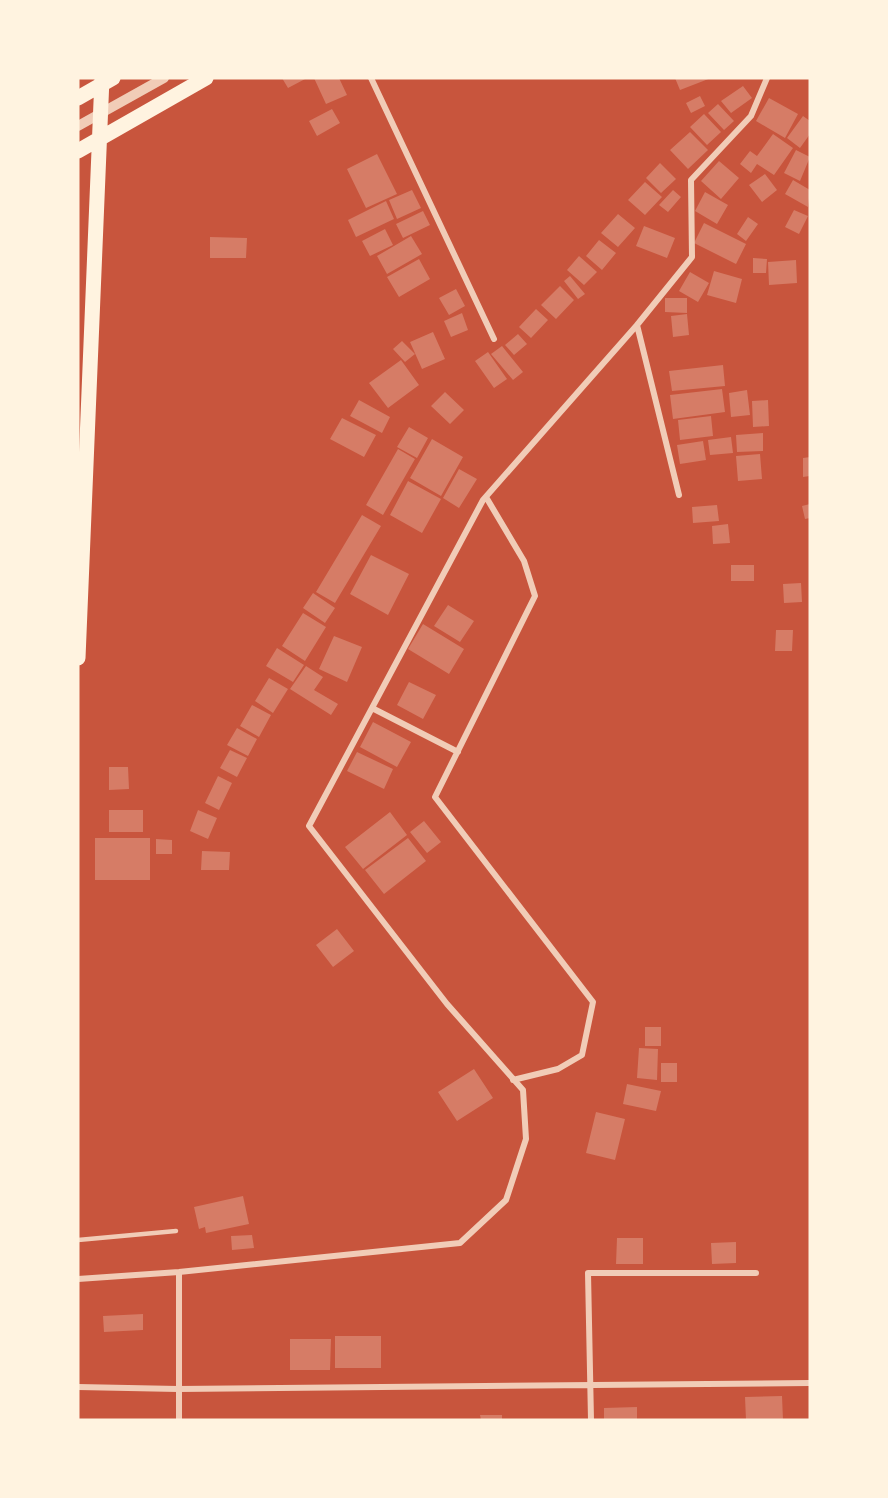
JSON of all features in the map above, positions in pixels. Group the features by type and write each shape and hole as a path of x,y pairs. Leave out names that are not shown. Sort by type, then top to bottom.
{"main road":[{"path":"78,151 206,78"},
{"path":"78,658 81,518 106,80"},
{"path":"78,98 106,80"}],"street":[{"path":"78,126 164,78"},
{"path":"371,78 494,339"},
{"path":"78,1280 460,1243 506,1200 526,1139 523,1090 447,1004 309,826 486,497 637,325 692,257 691,180 751,116 767,78"},
{"path":"637,325 679,495"},
{"path":"486,497 524,561 536,596 435,797 593,1002 582,1055 558,1069 513,1080"},
{"path":"372,708 458,752"},
{"path":"179,1272 179,1420"},
{"path":"591,1420 588,1273 756,1273"},
{"path":"78,1387 178,1389 810,1383"}],"lane":[{"path":"78,1240 176,1231"}],"building":[{"path":"282,78 307,78 288,88"},
{"path":"314,78 339,78 347,95 326,104"},
{"path":"675,78 711,78 680,90"},
{"path":"743,86 752,98 731,113 721,101"},
{"path":"700,96 705,106 691,113 686,103"},
{"path":"769,98 798,114 785,138 756,121"},
{"path":"718,104 734,121 724,130 708,113"},
{"path":"332,109 340,123 317,136 309,121"},
{"path":"704,114 721,132 707,145 690,127"},
{"path":"803,116 810,121 810,134 800,148 787,138"},
{"path":"690,132 708,150 688,169 670,150"},
{"path":"773,134 793,148 774,175 757,164 751,173 740,164 750,151 757,156"},
{"path":"796,150 810,157 800,181 784,173"},
{"path":"377,154 397,194 366,208 347,169"},
{"path":"719,161 739,178 721,199 701,181"},
{"path":"660,163 676,179 661,193 646,178"},
{"path":"765,174 777,190 762,202 749,185"},
{"path":"793,180 810,190 808,207 785,194"},
{"path":"645,182 662,197 645,215 628,200"},
{"path":"412,190 421,208 397,219 389,200"},
{"path":"673,190 681,197 668,212 659,205"},
{"path":"705,192 728,205 717,224 695,211"},
{"path":"386,201 394,219 356,237 348,220"},
{"path":"794,210 808,216 799,234 785,227"},
{"path":"423,211 430,225 403,238 396,224"},
{"path":"618,214 635,228 618,247 601,233"},
{"path":"748,217 758,224 746,241 737,234"},
{"path":"704,223 746,244 736,264 694,243"},
{"path":"644,226 675,238 667,258 636,246"},
{"path":"385,229 393,245 370,256 362,241"},
{"path":"411,236 422,254 387,274 377,256"},
{"path":"210,237 247,238 246,258 210,258"},
{"path":"599,240 616,253 602,270 586,256"},
{"path":"579,256 597,272 584,285 567,270"},
{"path":"753,258 767,259 766,273 753,273"},
{"path":"419,259 430,279 399,297 387,277"},
{"path":"796,260 797,283 769,285 768,262"},
{"path":"714,271 742,279 736,303 707,295"},
{"path":"690,272 709,283 698,302 679,291"},
{"path":"570,276 585,294 578,299 564,281"},
{"path":"560,286 574,300 556,319 541,305"},
{"path":"456,289 465,306 449,315 439,298"},
{"path":"665,298 687,298 687,313 665,312"},
{"path":"536,309 548,320 531,338 519,327"},
{"path":"462,313 468,330 451,337 444,321"},
{"path":"687,314 689,335 673,337 671,316"},
{"path":"433,332 445,359 422,369 410,342"},
{"path":"518,334 527,344 514,355 505,345"},
{"path":"402,341 415,354 405,362 393,349"},
{"path":"502,346 523,372 513,380 491,354"},
{"path":"488,352 507,379 494,388 475,361"},
{"path":"401,360 419,385 388,408 369,383"},
{"path":"723,365 725,386 672,391 669,371"},
{"path":"722,389 725,412 673,419 670,395"},
{"path":"747,390 750,415 731,417 729,393"},
{"path":"445,392 464,410 450,424 431,406"},
{"path":"359,400 390,417 382,433 350,416"},
{"path":"768,400 769,426 753,427 752,401"},
{"path":"711,416 713,436 680,440 678,420"},
{"path":"342,418 376,435 364,457 330,439"},
{"path":"409,427 428,438 417,458 397,447"},
{"path":"763,433 763,451 737,452 736,435"},
{"path":"731,437 733,453 710,455 708,440"},
{"path":"432,439 463,457 441,496 410,478"},
{"path":"703,441 706,460 680,464 677,445"},
{"path":"398,449 415,459 383,515 366,505"},
{"path":"760,454 762,479 738,481 736,456"},
{"path":"810,457 810,476 803,477 803,458"},
{"path":"459,469 477,479 459,508 443,498"},
{"path":"408,481 441,499 422,533 390,515"},
{"path":"810,504 810,518 805,519 802,506"},
{"path":"717,505 719,521 693,523 692,507"},
{"path":"362,515 381,526 335,603 316,592"},
{"path":"728,524 730,543 713,544 712,526"},
{"path":"371,555 409,574 388,615 350,594"},
{"path":"731,565 754,565 754,581 731,581"},
{"path":"801,583 802,602 784,603 783,584"},
{"path":"313,593 335,608 325,623 303,608"},
{"path":"448,605 474,621 460,642 434,626"},
{"path":"303,613 326,627 305,661 282,646"},
{"path":"423,624 464,649 449,674 408,649"},
{"path":"776,630 793,630 792,651 775,651"},
{"path":"334,636 362,647 347,682 319,669"},
{"path":"277,648 304,665 293,682 266,666"},
{"path":"306,666 323,677 314,690 338,704 331,715 290,689"},
{"path":"269,678 288,689 273,713 255,701"},
{"path":"409,682 436,695 423,719 397,705"},
{"path":"252,705 271,715 259,737 240,726"},
{"path":"373,722 411,742 397,767 360,747"},
{"path":"237,728 257,739 248,756 227,745"},
{"path":"230,750 247,758 237,777 220,768"},
{"path":"357,752 393,769 384,789 347,771"},
{"path":"109,767 128,767 129,789 109,790"},
{"path":"218,776 232,783 219,810 205,803"},
{"path":"109,810 143,810 143,832 109,832"},
{"path":"198,810 217,818 208,839 190,831"},
{"path":"390,812 407,835 363,869 345,847"},
{"path":"424,821 441,842 427,853 410,832"},
{"path":"95,838 150,838 150,880 95,880"},
{"path":"408,838 426,861 384,894 365,870"},
{"path":"156,839 172,840 172,854 156,854"},
{"path":"202,851 230,852 229,870 201,870"},
{"path":"337,929 354,951 333,967 316,945"},
{"path":"645,1027 661,1027 661,1046 645,1046"},
{"path":"639,1048 658,1049 657,1080 637,1078"},
{"path":"661,1063 677,1063 677,1082 661,1082"},
{"path":"474,1069 493,1098 457,1121 438,1092"},
{"path":"627,1084 661,1091 656,1111 623,1104"},
{"path":"596,1112 625,1119 615,1160 586,1153"},
{"path":"243,1196 249,1224 206,1233 205,1227 199,1229 194,1207"},
{"path":"252,1235 254,1248 232,1250 231,1236"},
{"path":"617,1238 643,1238 643,1264 616,1264"},
{"path":"736,1242 736,1263 712,1264 711,1243"},
{"path":"143,1314 143,1330 104,1332 103,1316"},
{"path":"335,1336 381,1336 381,1368 335,1368"},
{"path":"290,1339 331,1339 330,1370 290,1370"},
{"path":"782,1396 783,1420 746,1420 745,1397"},
{"path":"637,1407 637,1420 604,1420 604,1408"},
{"path":"480,1415 502,1415 502,1420 481,1420"}]}
